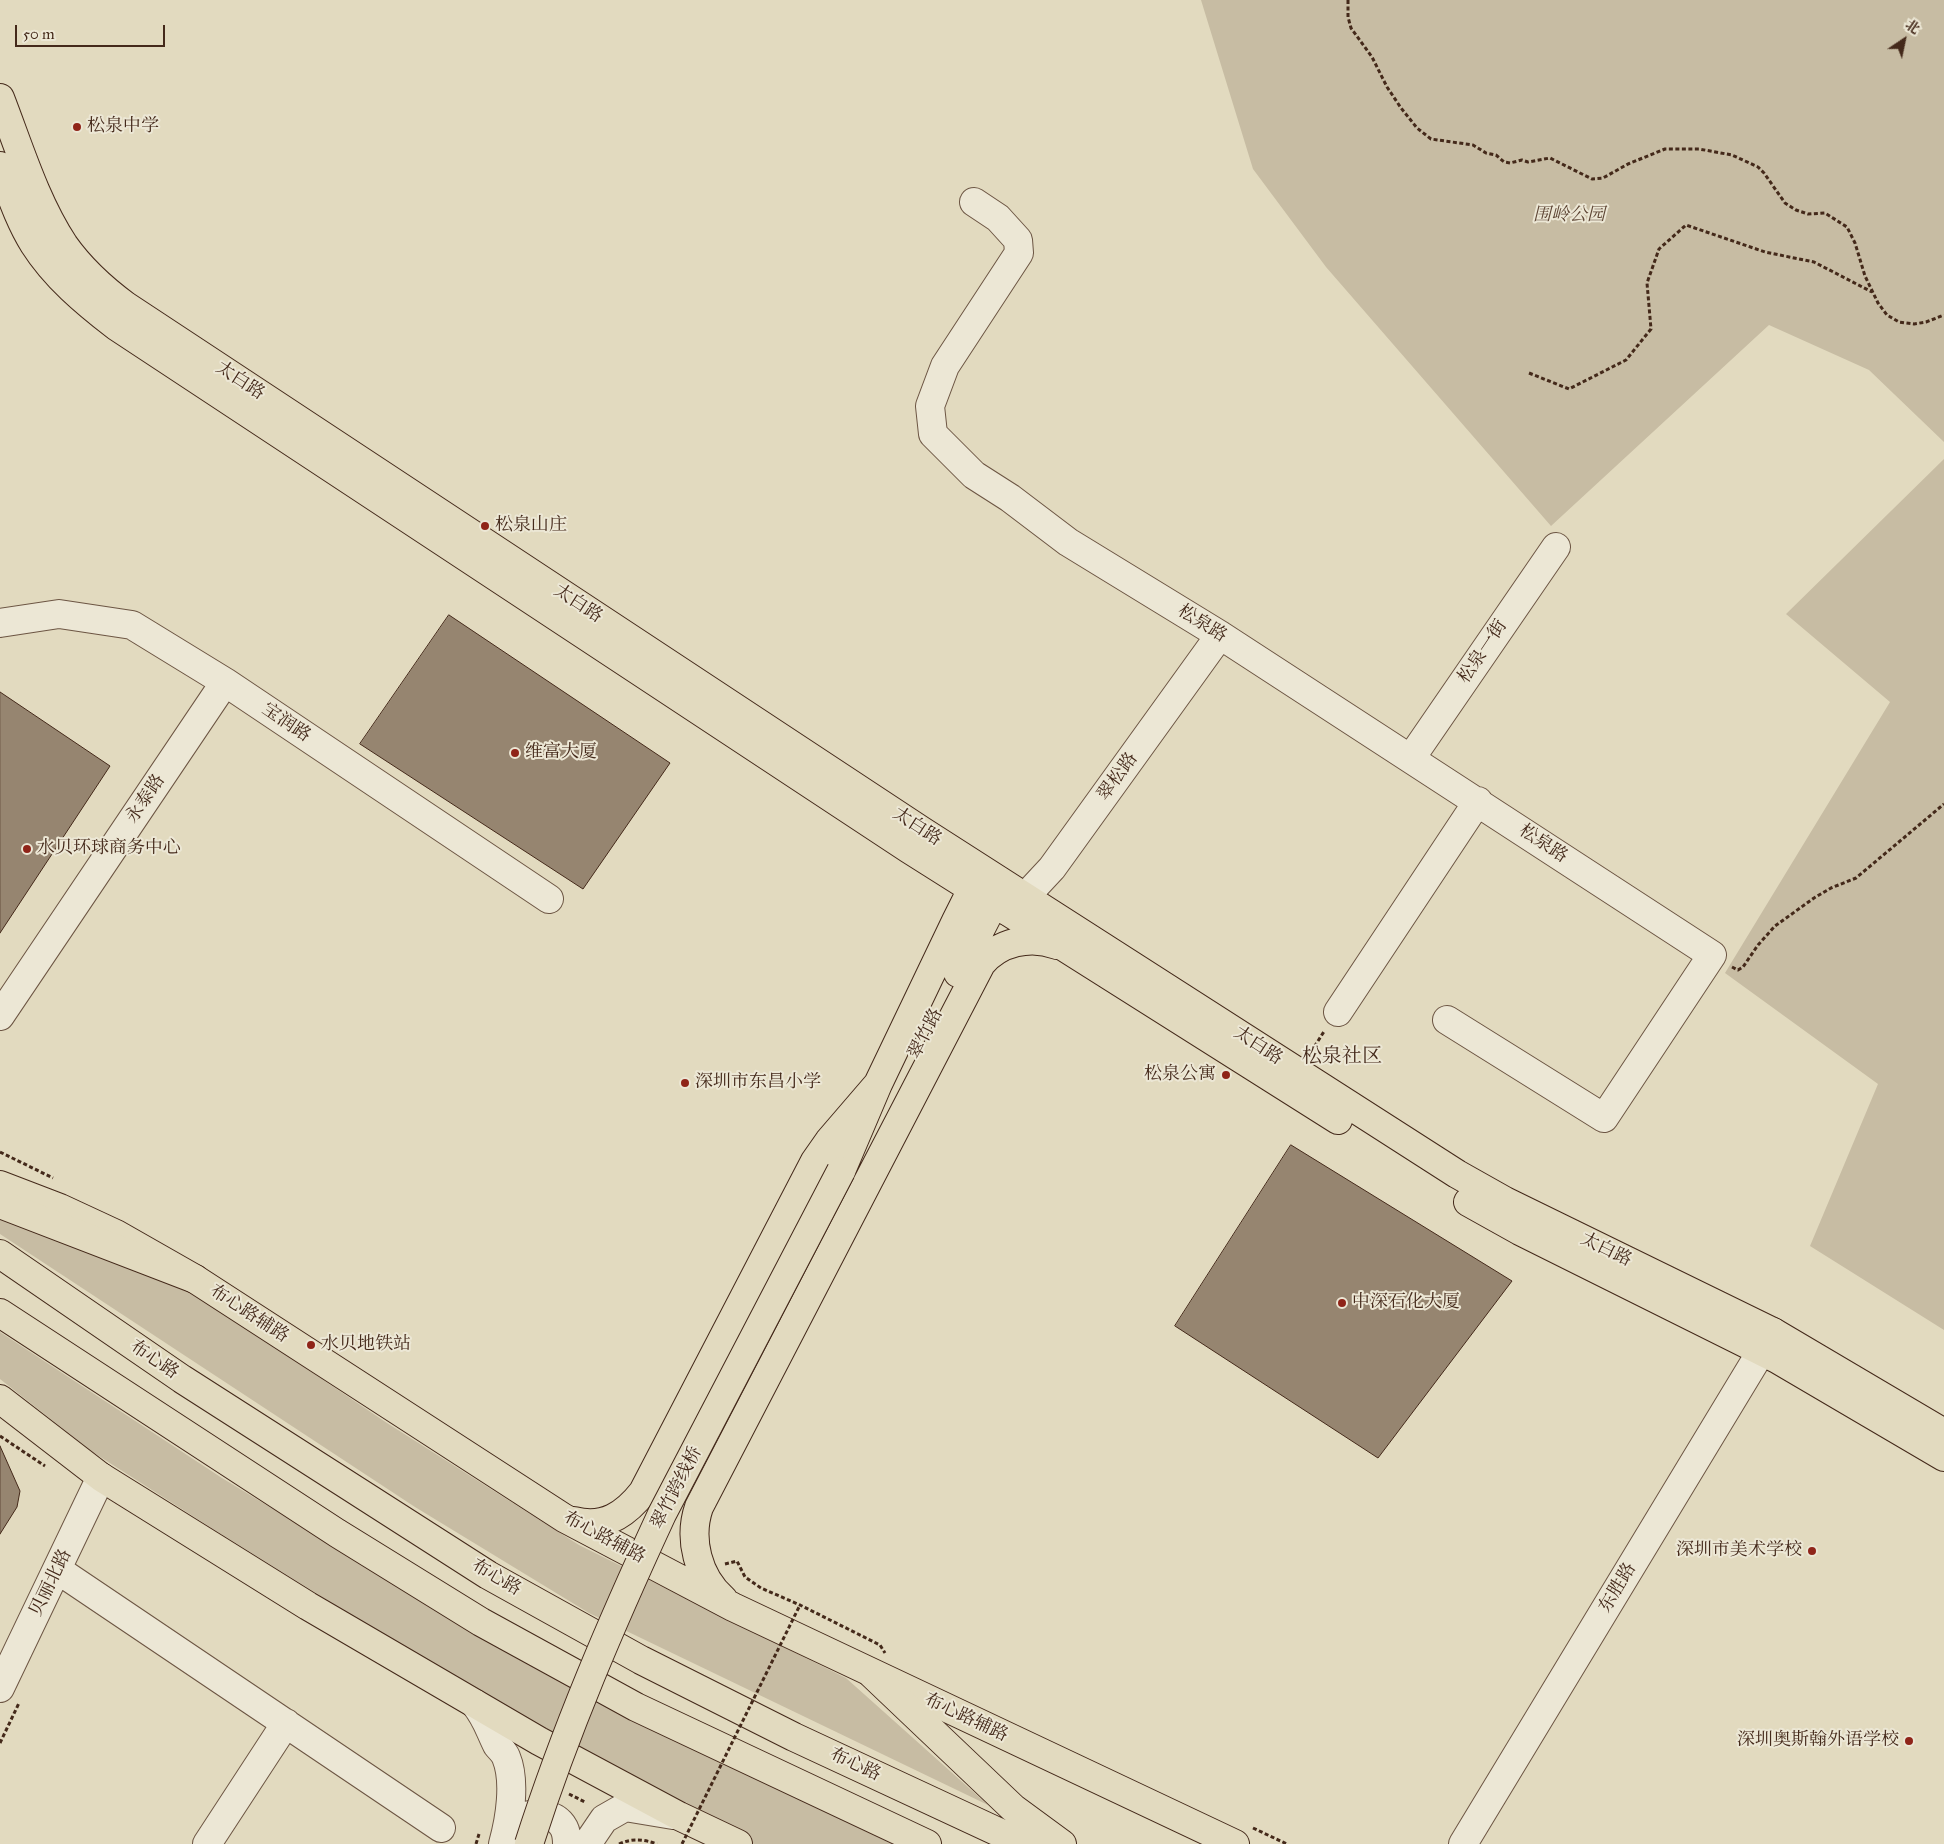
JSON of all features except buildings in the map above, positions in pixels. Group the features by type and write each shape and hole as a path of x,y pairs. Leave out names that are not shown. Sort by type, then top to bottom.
{"main road":[{"name":"太白路","path":"0,98 40,199 56,230 74,257 114,297 999,896 1070,950 1485,1212 1768,1341 1814,1379 1944,1457"},
{"name":"太白路","path":"0,166 22,220 45,260 75,292 116,326 901,844 999,896 1298,1071 1457,1174 1504,1201 1944,1433"},
{"name":"翠竹路","path":"847,1174 878,1084 936,961 999,896"},
{"name":"翠竹路","path":"847,1174 999,896"},
{"name":"翠竹路","path":"847,1174 888,1146 971,982 989,954 1003,946 1034,940 1070,950"},
{"path":"564,1518 582,1523 607,1522 634,1504 643,1492 815,1161 829,1141 878,1084"},
{"path":"643,1492 640,1502 643,1512 653,1522 665,1527 678,1528 684,1526 692,1518 888,1146"},
{"name":"翠竹跨线桥","path":"504,1839 579,1703 662,1514 847,1174"},
{"name":"翠竹跨线桥","path":"545,1844 586,1728 652,1573 847,1174"},
{"name":"布心路辅路","path":"0,1184 60,1208 116,1234 195,1279 564,1518 733,1607 1235,1844"},
{"path":"0,1204 195,1279"},
{"name":"布心路","path":"0,1254 182,1380 488,1575 641,1660 769,1724 1024,1844"},
{"path":"0,1313 329,1528 481,1622 636,1707 927,1844"},
{"path":"0,1399 102,1478 308,1606 475,1704 679,1816 738,1844"},
{"path":"699,1507 694,1528 699,1562 715,1592 733,1607"},
{"path":"872,1674 1013,1808 1062,1844"}],"street":[{"name":"松泉路","path":"974,202 998,218 1018,240 1019,253 945,366 930,406 933,434 974,475 1010,498 1068,542 1220,635 1478,801 1712,955"},
{"name":"松泉一街","path":"1411,758 1556,547"},
{"name":"宝润路","path":"0,623 59,614 132,625 225,682 549,899"},
{"name":"翠松路","path":"999,896 1052,868 1220,635"},
{"name":"永泰路","path":"0,1016 225,682"},
{"path":"1338,1012 1478,801"},
{"path":"1447,1020 1604,1118 1712,955"},
{"name":"东胜路","path":"1463,1844 1768,1341"},
{"name":"贝丽北路","path":"11,1693 58,1570 102,1478"},
{"path":"58,1570 442,1828"},
{"path":"475,1704 489,1724 497,1745 506,1754 508,1762 512,1785 504,1839"},
{"path":"218,1840 286,1724"},
{"path":"587,1844 604,1819 625,1807 679,1816"},
{"path":"504,1839 514,1823 520,1818 535,1813 544,1814 559,1822 565,1829 567,1844"}],"path":[{"path":"1348,0 1348,17 1351,28 1372,57 1401,108 1416,128 1430,138 1473,144 1504,162 1510,163 1522,160 1528,162 1550,158 1592,179 1603,178 1628,164 1665,149 1699,149 1732,155 1758,167 1785,203 1796,210 1808,214 1825,213 1847,227 1855,243 1865,276 1878,303 1887,315 1899,322 1914,324 1926,322 1944,315"},
{"path":"1529,373 1568,389 1626,360 1651,329 1647,283 1659,249 1686,225 1765,252 1814,262 1873,292"},
{"path":"1712,955 1738,970 1743,967 1758,945 1775,926 1814,898 1831,888 1856,878 1944,804"},
{"path":"1298,1071 1338,1012"},
{"path":"0,1436 48,1468"},
{"path":"722,1565 737,1561 745,1577 760,1588 800,1605 880,1645"},
{"path":"682,1844 800,1605"},
{"path":"0,1743 11,1693"},
{"path":"476,1844 504,1839"},
{"path":"618,1844 629,1839 657,1844"}],"green space":[{"name":"围岭公园","path":"1201,0 1944,0 1944,442 1869,370 1769,325 1551,526 1326,267 1253,169"},
{"path":"1944,459 1944,1330 1810,1246 1878,1084 1725,973 1890,702 1786,614"},
{"path":"0,1214 190,1290 387,1423 579,1545 846,1678 988,1805 589,1613 415,1507 0,1234"},
{"path":"0,1332 222,1478 505,1650 612,1709 892,1844 754,1844 680,1807 512,1715 91,1451 0,1379"}],"place":[{"name":"松泉中学","path":"77,127"},
{"name":"松泉山庄","path":"485,526"},
{"name":"维富大厦","path":"515,753"},
{"name":"水贝环球商务中心","path":"27,849"},
{"name":"松泉公寓","path":"1226,1075"},
{"name":"深圳市东昌小学","path":"685,1083"},
{"name":"中深石化大厦","path":"1342,1303"},
{"name":"水贝地铁站","path":"311,1345"},
{"name":"深圳市美术学校","path":"1812,1551"},
{"name":"深圳奥斯翰外语学校","path":"1909,1741"}],"district":[{"name":"松泉社区","path":"1342,1057"}]}
